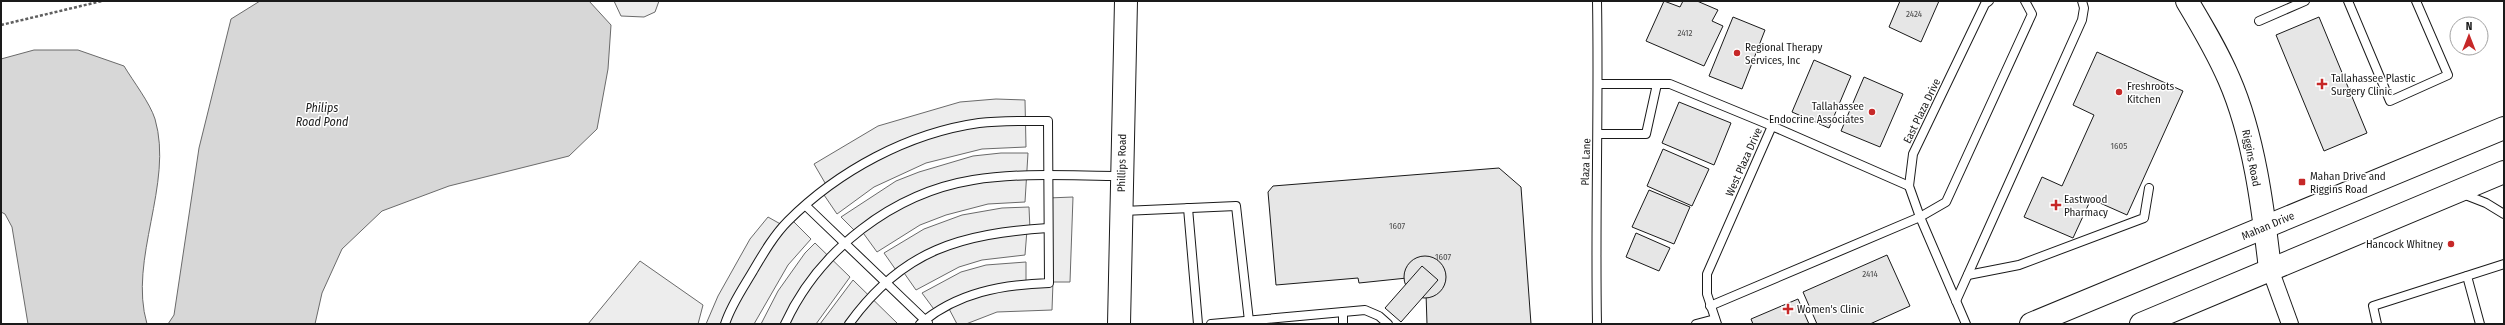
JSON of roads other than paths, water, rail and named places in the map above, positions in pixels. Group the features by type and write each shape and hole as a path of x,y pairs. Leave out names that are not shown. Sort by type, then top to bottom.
{"main road":[{"name":"Phillips Road","path":"1118,324 1126,1"},
{"name":"Riggins Road","path":"2187,1 2217,51 2230,80 2246,130 2265,227 2270,269"},
{"name":"Mahan Drive","path":"2031,324 2504,128"},
{"path":"2141,324 2504,172"}],"street":[{"name":"Riggins Road","path":"2270,269 2290,324"}],"lane":[{"name":"Plaza Lane","path":"1597,1 1599,84 1595,225 1597,324"},
{"name":"East Plaza Drive","path":"1966,324 1920,217 1909,186 1914,154 1985,4 1989,1"},
{"path":"1710,306 1920,217 1946,202 2032,14 2025,1"},
{"path":"1956,301 2082,20 2084,8 2082,1"},
{"path":"2259,21 2305,1"},
{"path":"2348,1 2390,101 2448,75 2416,1"},
{"path":"1599,84 1670,84 1772,126"},
{"path":"1598,134 1646,134 1657,84"},
{"path":"725,324 728,313 764,253 787,222 806,206 867,162 895,148 950,128 1006,120 1048,121 1049,283 997,288 973,293 954,301 924,323 886,283 806,206"},
{"name":"West Plaza Drive","path":"1716,321 1707,294 1707,274 1772,126 1909,186"},
{"path":"785,324 815,277 845,243 883,214 924,194 971,180 997,177 1122,176"},
{"path":"1968,275 2019,265 2144,218 2149,188"},
{"path":"2456,192 2486,203 2504,214"},
{"path":"1121,212 1236,206 1248,321"},
{"path":"1188,208 1198,324"},
{"path":"849,324 871,297 917,258 948,244 1005,231 1048,228"},
{"path":"2377,324 2373,306 2504,264"},
{"path":"2467,276 2480,324"},
{"path":"1211,324 1365,310 1379,316 1388,324"},
{"path":"1343,312 1343,324"},
{"path":"1696,324 1716,321"}],"water":[{"name":"Philips Road Pond","path":"260,1 589,1 611,25 608,69 597,129 569,156 449,186 382,211 342,249 322,293 315,324 168,324 174,315 199,148 231,19"},
{"path":"34,50 78,50 124,66 153,113 159,144 159,169 143,274 143,299 147,324 28,324 12,227 5,214 1,212 1,59"}],"place":[{"name":"Regional Therapy Services, Inc","path":"1737,53"},
{"name":"Tallahassee Plastic Surgery Clinic","path":"2322,84"},
{"name":"Freshroots Kitchen","path":"2119,92"},
{"name":"Tallahassee Endocrine Associates","path":"1872,112"},
{"name":"Mahan Drive and Riggins Road","path":"2302,182"},
{"name":"Eastwood Pharmacy","path":"2056,205"},
{"name":"Hancock Whitney","path":"2451,244"},
{"name":"Women's Clinic","path":"1788,309"}]}
